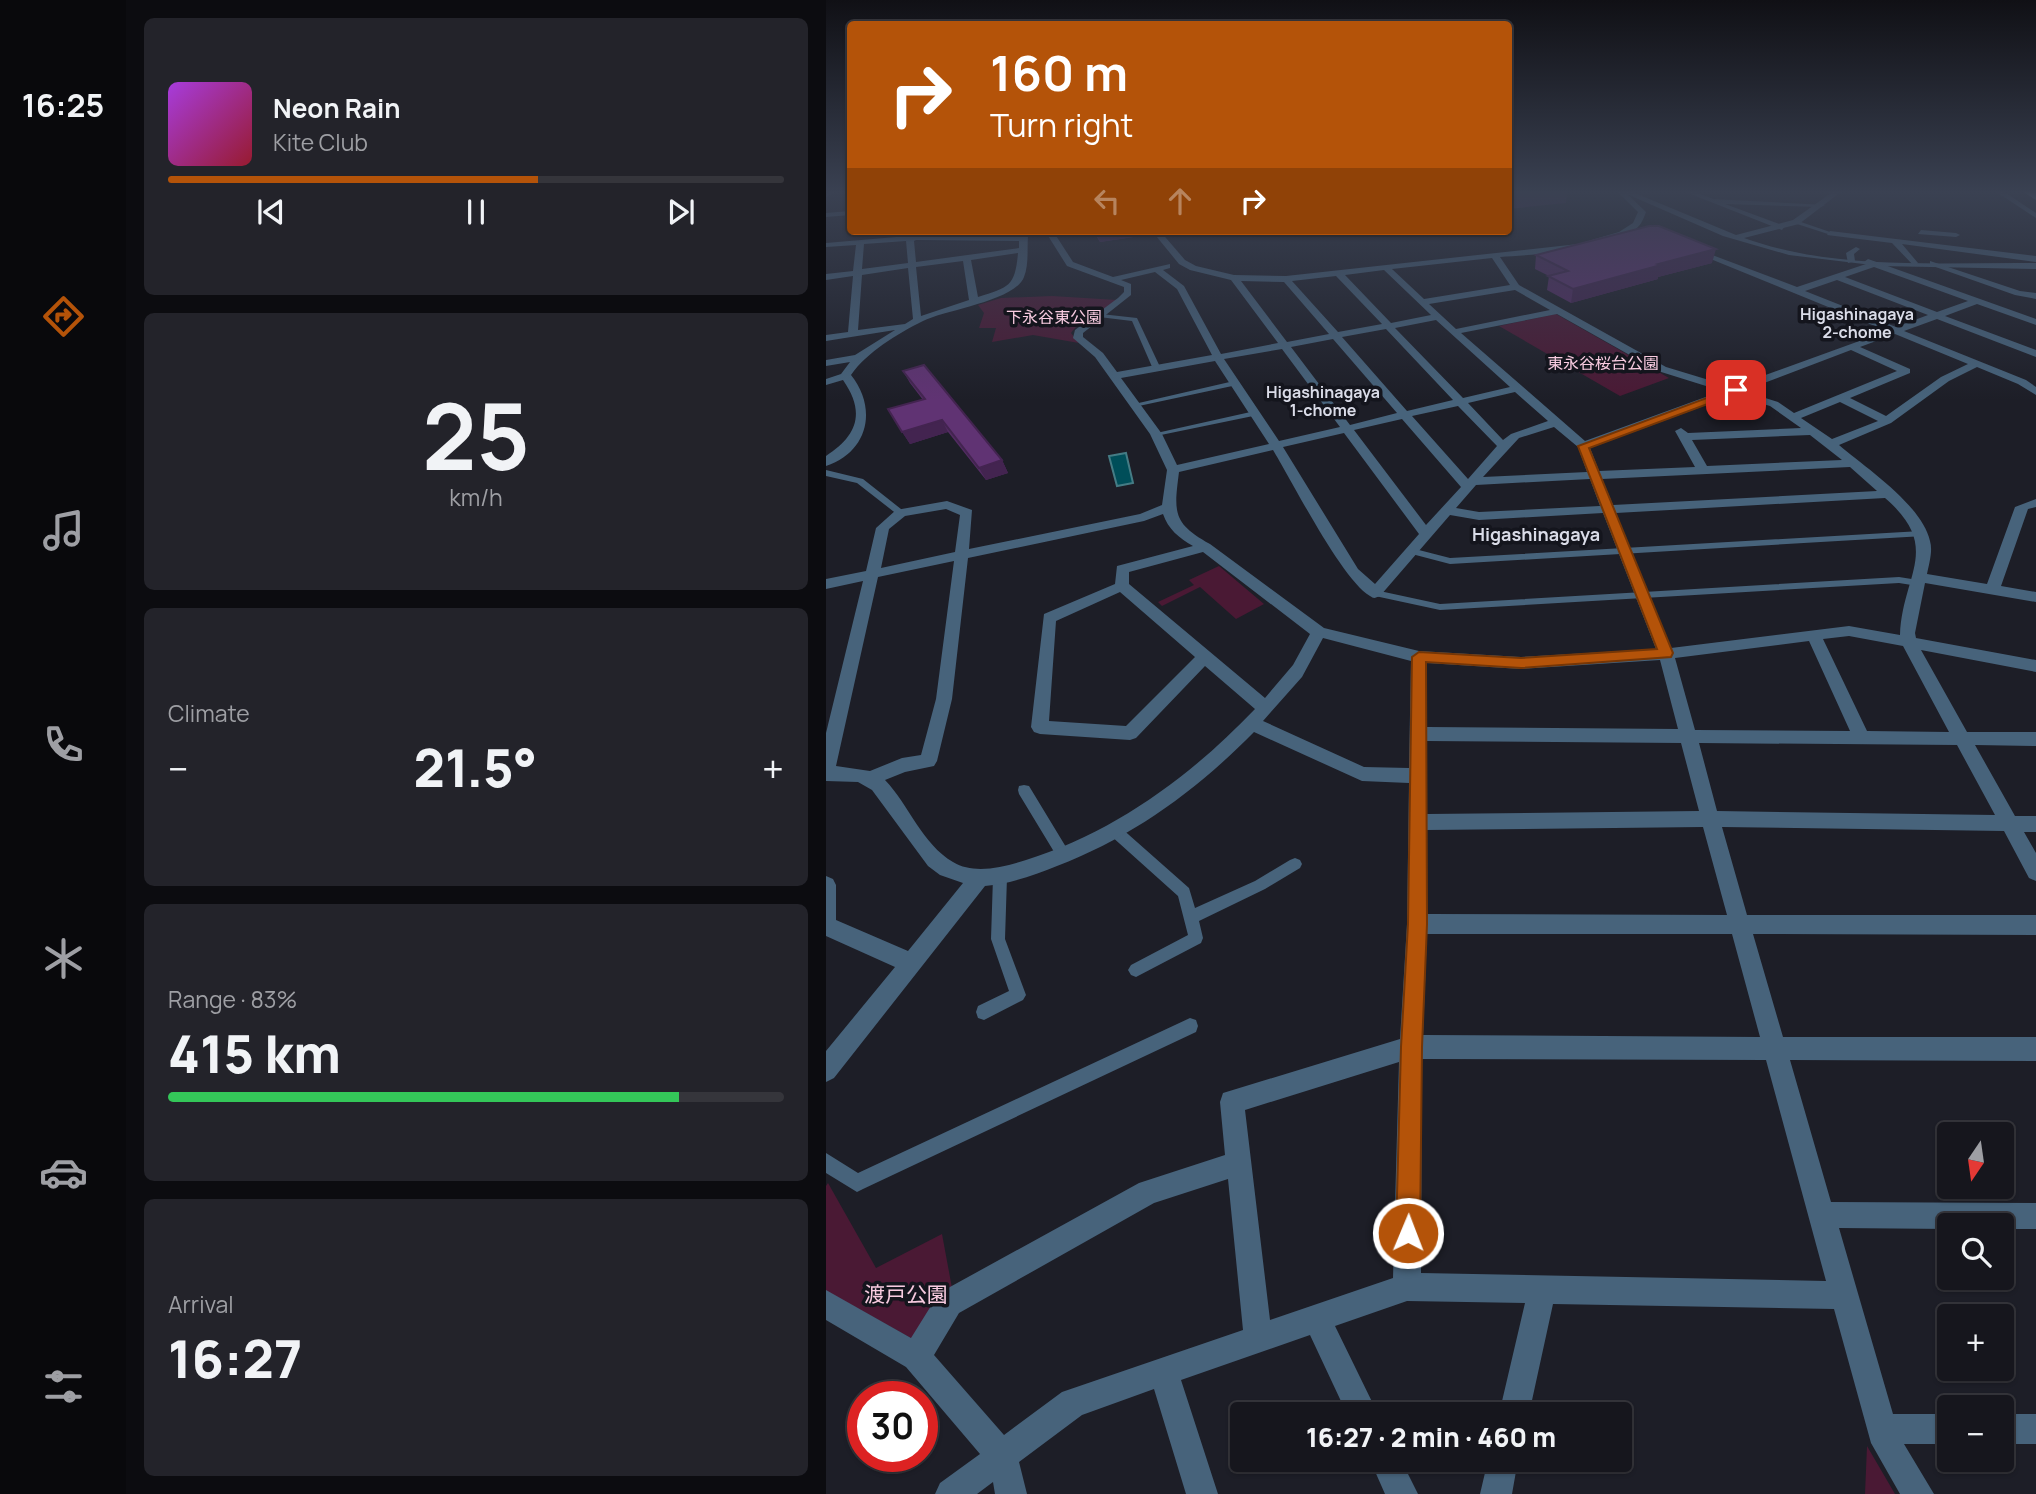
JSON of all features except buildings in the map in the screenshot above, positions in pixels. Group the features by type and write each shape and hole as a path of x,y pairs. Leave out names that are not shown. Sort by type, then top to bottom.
{"street":[{"path":"853,334 858,261"},
{"path":"911,261 916,317 920,319"},
{"path":"826,277 945,261"},
{"path":"967,261 974,302"},
{"path":"826,382 845,376 858,358 920,319 999,293 1019,280 1022,261"},
{"path":"1068,261 1070,264 1128,286 1128,293 1114,309 1083,326 1078,332 1079,338 1098,355 1115,376 1156,434 1173,470 1168,507 1173,523 1187,537 1205,547 1294,616 1319,632 1419,657 1521,663 1666,653 1849,631 2036,666"},
{"path":"1112,280 1182,262 1193,268 1234,278 1286,279 1452,261"},
{"path":"1497,261 1516,287 1662,369 1736,390 1774,404 1794,416 1889,494 1917,524 1921,534 1923,557 1907,633 1909,642 2036,872"},
{"path":"1722,261 2022,382 2036,392"},
{"path":"1851,261 2036,265"},
{"path":"1795,290 1871,263 2036,322"},
{"path":"1933,263 2018,293 2036,296"},
{"path":"1386,268 1583,446 1666,653 1710,819 1886,1443 1918,1494"},
{"path":"1157,269 1181,288 1218,358 1276,445 1353,572 1375,593 1503,446 1515,436 1557,422"},
{"path":"1338,273 1503,446"},
{"path":"1837,277 2036,354"},
{"path":"1234,278 1426,534"},
{"path":"1286,279 1405,415 1470,484"},
{"path":"1422,302 1516,287"},
{"path":"1583,446 1976,301"},
{"path":"1454,332 1558,311"},
{"path":"1115,376 1438,317"},
{"path":"826,338 908,326"},
{"path":"1794,416 1906,371 1852,347"},
{"path":"826,363 858,358"},
{"path":"1831,444 1887,421 1945,379 1976,364"},
{"path":"826,462 859,435 863,412 850,380 845,376"},
{"path":"2022,382 2036,378"},
{"path":"1173,470 1518,388"},
{"path":"1841,398 1887,421"},
{"path":"1671,414 1703,470"},
{"path":"1685,437 1814,431"},
{"path":"1470,484 1853,463"},
{"path":"1447,511 1479,516 1889,494"},
{"path":"1992,590 2022,507 2036,503"},
{"path":"870,779 902,765 928,761 943,699 967,513 947,505 901,513 883,528 826,771 870,779 887,795 921,847 948,869 990,877 1064,856 1115,831 1176,791 1253,724 1298,670 1319,632"},
{"path":"826,584 1144,517 1168,507"},
{"path":"1205,547 1122,569 1122,586 1265,708"},
{"path":"1918,580 2036,597"},
{"path":"1122,586 1049,618 1040,727 1130,733 1204,657"},
{"path":"1814,636 1862,738"},
{"path":"1407,1286 1411,1047 1417,924 1419,657"},
{"path":"1253,724 1362,775 1418,776"},
{"path":"1419,734 2036,739"},
{"path":"1418,822 1710,819 2036,824"},
{"path":"826,1070 990,877"},
{"path":"826,886 827,926 914,964"},
{"path":"1417,924 2036,925"},
{"path":"1258,1336 1232,1102 1411,1047 2036,1049"},
{"path":"916,1357 949,1303 1148,1192 1239,1163"},
{"path":"1822,1215 2036,1216"},
{"path":"951,1494 1073,1402 1407,1286 1844,1294"},
{"path":"1517,1402 1542,1289"},
{"path":"826,1304 916,1357 1002,1456 1011,1494"},
{"path":"1316,1317 1357,1402"},
{"path":"1163,1370 1202,1494"},
{"path":"1882,1429 1937,1429"},
{"path":"2014,1429 2036,1429"},
{"path":"1391,1472 1402,1494"},
{"path":"1496,1494 1501,1472"}],"lane":[{"path":"1101,316 1135,319 1157,369"},
{"path":"1134,405 1234,383"},
{"path":"1156,434 1255,414"},
{"path":"826,473 860,481 901,513"},
{"path":"1411,551 1450,561 1921,534"},
{"path":"1375,593 1440,607 1918,580"},
{"path":"1024,790 1064,856"},
{"path":"1115,831 1184,893 1196,938 1136,970"},
{"path":"1192,917 1260,885 1295,864"},
{"path":"984,1012 1018,995 998,939 990,877"},
{"path":"826,1162 857,1183 1190,1026"}],"green space":[{"name":"下永谷東公園","path":"1052,296 1117,300 1071,333 1079,343 1033,335 992,342 996,328 979,328 984,313 978,305 1001,298"},
{"name":"東永谷桜台公園","path":"1556,314 1669,378 1620,396 1499,326"},
{"path":"1219,566 1264,604 1236,619 1200,587 1162,606 1158,602 1194,585 1189,580"},
{"name":"渡戸公園","path":"828,1183 876,1268 942,1234 952,1288 918,1342 826,1291"},
{"path":"1867,1446 1895,1494 1865,1494"}],"water":[{"path":"1126,453 1133,483 1117,486 1109,456"}],"district":[{"name":"Higashinagaya 2-chome","path":"1857,323"},
{"name":"Higashinagaya 1-chome","path":"1323,401"},
{"name":"Higashinagaya","path":"1536,534"}],"route":[{"path":"1408,1233 1411,1047 1417,924 1419,657 1521,663 1666,653 1583,446 1736,390"}]}
